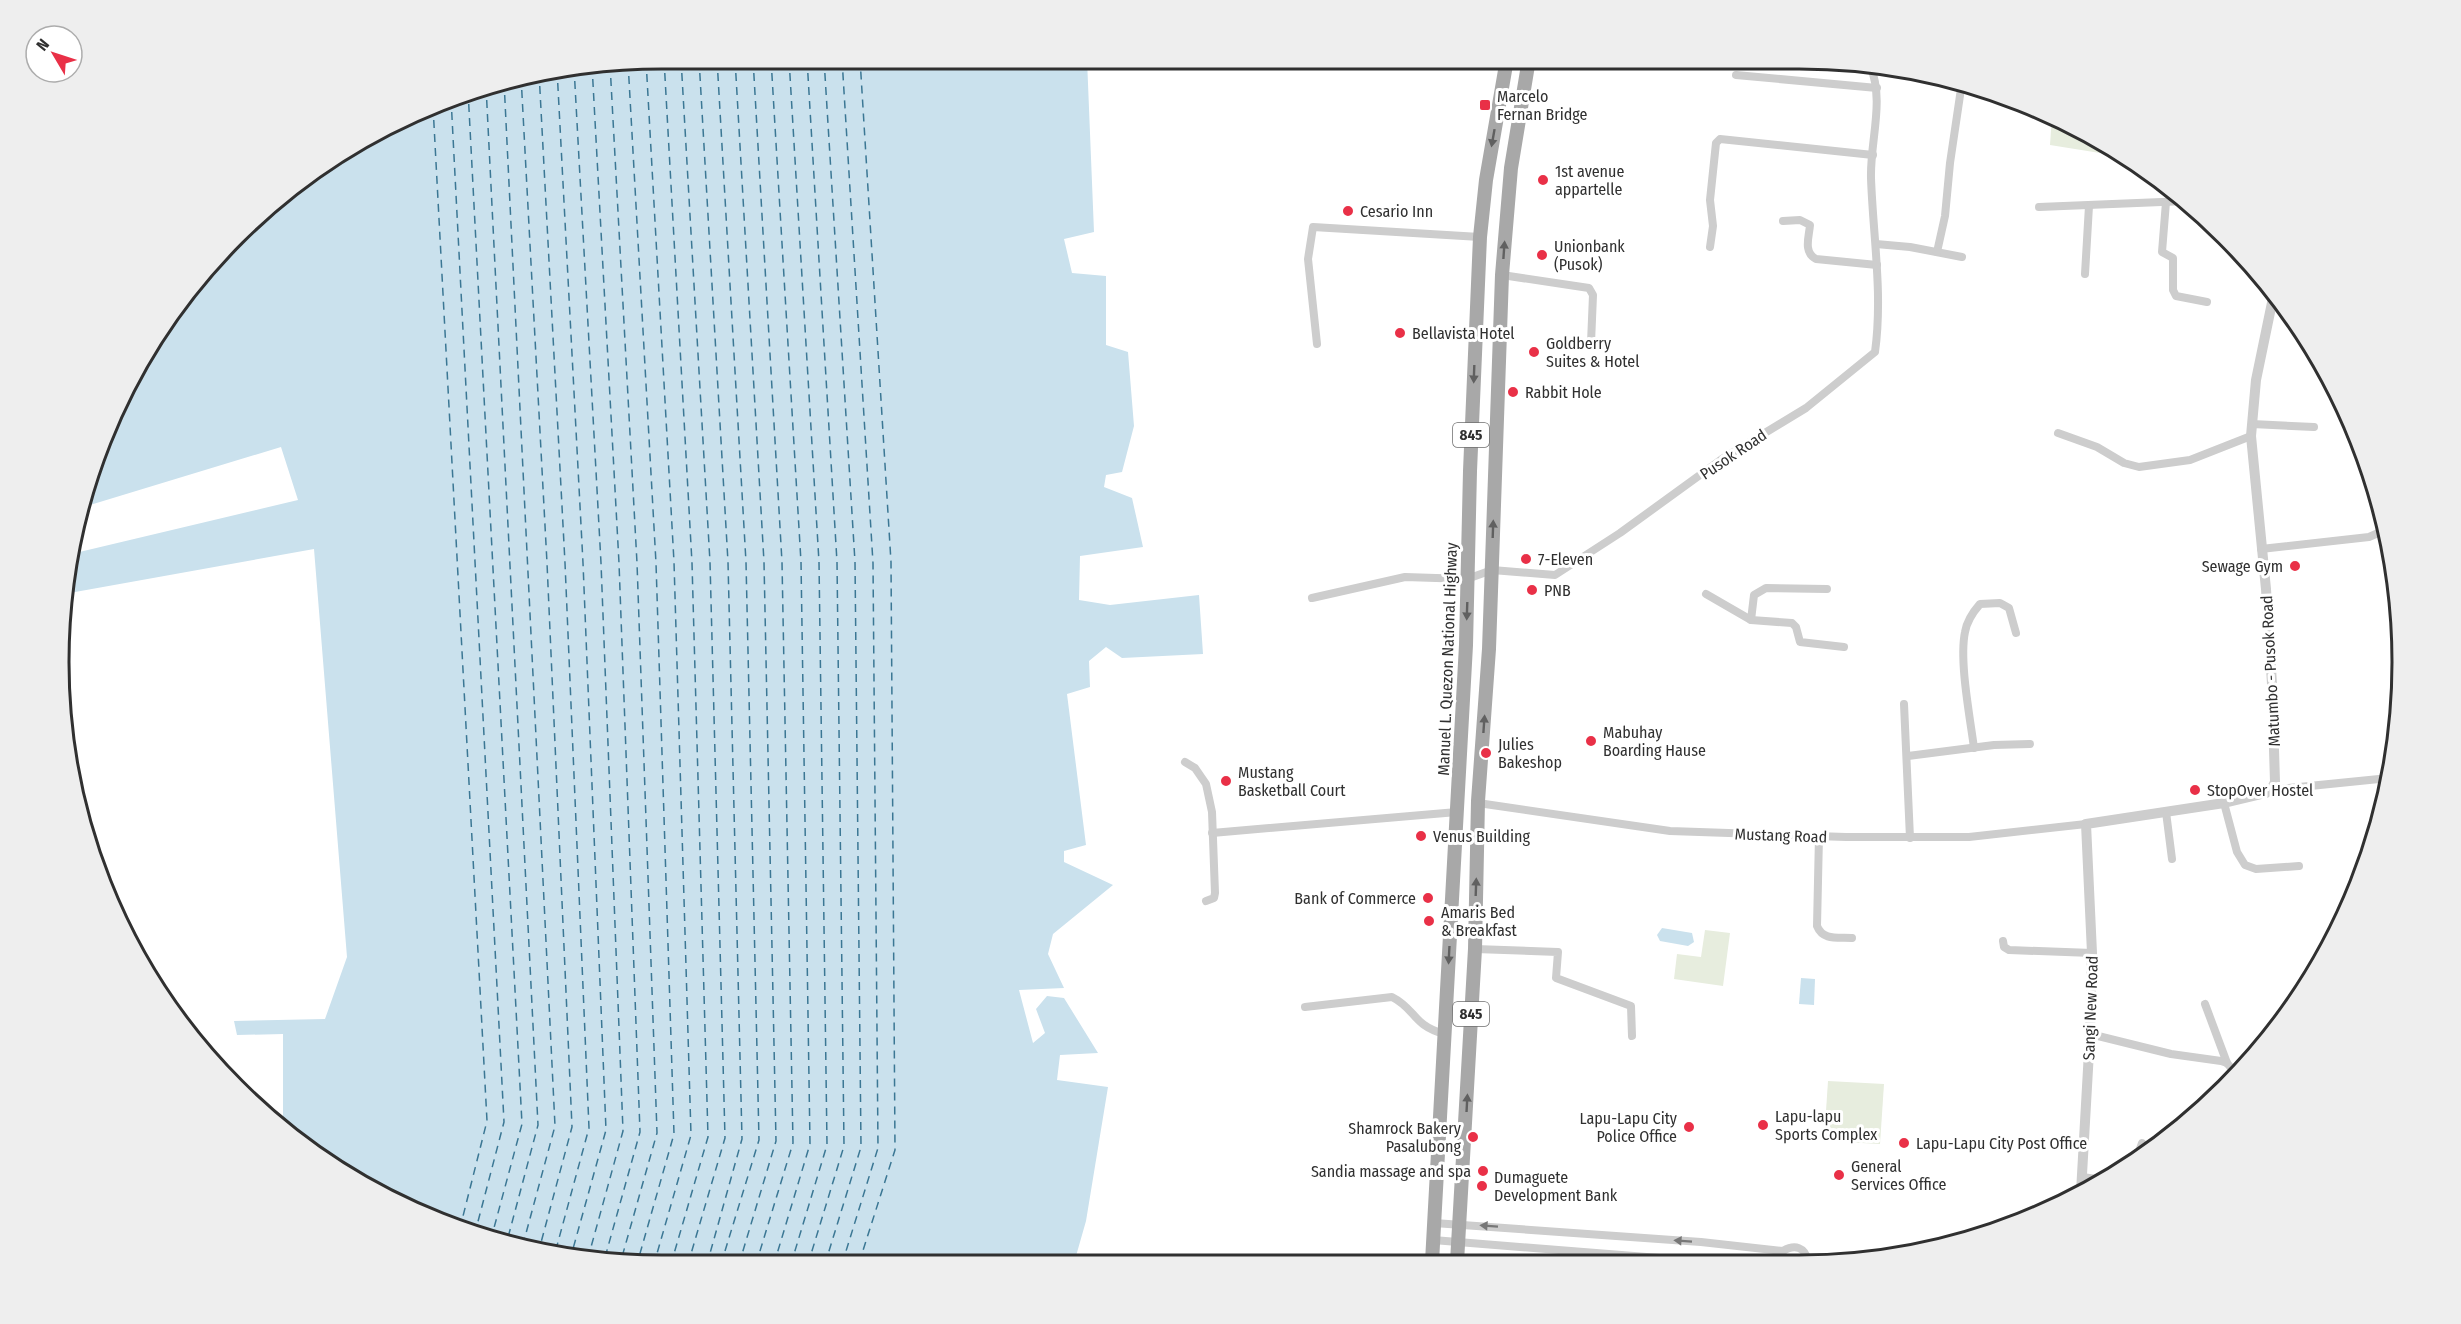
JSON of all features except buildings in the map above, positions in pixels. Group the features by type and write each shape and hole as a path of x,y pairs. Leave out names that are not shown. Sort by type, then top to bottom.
{"main road":[{"name":"Manuel L. Quezon National Highway","path":"1432,1255 1457,812 1480,237 1488,166 1505,69"},
{"name":"845","path":"1458,1255 1475,949 1478,803 1489,649 1502,275 1511,168 1527,69"},
{"path":"1488,166 1511,168"}],"street":[{"name":"Pusok Road","path":"1312,598 1405,577 1467,579 1492,570 1555,575 1620,533 1722,459 1806,408 1875,352 1878,335 1877,265 1871,177 1877,88 1873,74"},
{"path":"1736,75 1877,88"},
{"path":"1937,252 1945,216 1961,91"},
{"path":"1710,247 1713,226 1710,200 1716,143 1720,139 1873,155"},
{"path":"2166,202 2163,252 2173,258 2176,296 2207,302"},
{"path":"2039,207 2172,202"},
{"path":"2085,274 2089,206"},
{"path":"1783,221 1800,220 1810,225 1808,249 1810,256 1816,259 1877,265"},
{"path":"1317,344 1308,260 1313,227 1480,237"},
{"path":"1876,244 1910,247 1962,257"},
{"path":"1502,275 1589,288 1593,295 1591,343"},
{"name":"Matumbo - Pusok Road","path":"2272,305 2256,380 2252,436 2272,684 2275,783 2272,788"},
{"path":"2252,424 2314,428"},
{"path":"2058,433 2097,447 2124,463 2139,468 2190,460 2252,436"},
{"path":"2261,549 2369,537 2378,533"},
{"path":"1751,620 1754,595 1766,588 1827,589"},
{"path":"1706,594 1751,620 1792,623 1796,627 1800,642 1844,647"},
{"path":"1974,748 1964,649 1965,631 1970,615 1980,604 2000,603 2009,608 2016,633"},
{"path":"1904,704 1910,838"},
{"path":"1908,756 2030,744"},
{"path":"1185,762 1195,768 1206,784 1212,812 1215,893 1214,898 1206,901"},
{"path":"2086,824 2224,803 2266,793 2272,788 2381,779"},
{"name":"Mustang Road","path":"1478,803 1670,831 1910,838 1969,837 2086,824"},
{"path":"2224,803 2237,852 2245,865 2256,869 2299,866"},
{"path":"1212,833 1457,812"},
{"path":"2166,812 2172,859"},
{"name":"Sangi New Road","path":"2082,1183 2092,953 2086,824"},
{"path":"1820,836 1817,926 1820,932 1827,937 1852,938"},
{"path":"2002,941 2004,947 2010,950 2092,953"},
{"path":"1475,949 1558,952 1557,978 1631,1006 1632,1036"},
{"path":"1305,1007 1392,997 1405,1003 1414,1018 1428,1030 1444,1034"},
{"path":"2205,1004 2231,1068"},
{"path":"2090,1034 2171,1054 2227,1063"},
{"path":"2082,1177 2092,1178"},
{"path":"1434,1223 1783,1251 1791,1246 1800,1248 1806,1255"},
{"path":"1655,1239 1655,1255"},
{"path":"1433,1240 1630,1255"},
{"path":"1782,1255 1783,1251"}],"green space":[{"path":"2051,126 2105,154 2050,145"},
{"path":"1705,930 1730,933 1723,986 1674,979 1677,954 1701,957"},
{"path":"1828,1081 1884,1084 1880,1144 1824,1141"}],"water":[{"path":"1087,69 1094,232 1064,239 1072,273 1106,276 1106,345 1128,352 1134,426 1122,472 1106,475 1104,487 1132,498 1143,547 1080,556 1079,600 1110,605 1199,595 1203,654 1122,658 1106,647 1089,661 1090,687 1067,694 1086,845 1064,851 1064,862 1113,885 1053,934 1048,954 1064,988 1019,990 1033,1043 1045,1033 1036,1009 1047,996 1064,998 1098,1053 1060,1055 1057,1080 1108,1087 1086,1221 1076,1255 662,1255 623,1254 546,1244 471,1224 400,1194 365,1176 283,1118 283,1034 237,1035 234,1021 325,1019 347,957 314,549 73,592 79,552 298,500 281,447 90,505 114,435 148,365 192,301 216,271 271,216 301,192 365,148 400,130 471,100 509,89 546,80 623,70"},
{"path":"1662,928 1692,933 1694,942 1688,946 1660,941 1657,935"},
{"path":"1801,978 1815,979 1814,1005 1799,1004"}],"ferry route":[{"path":"647,69 674,562 691,1135 657,1255"},
{"path":"665,69 692,563 708,1137 674,1255"},
{"path":"682,69 710,562 725,1138 691,1255"},
{"path":"700,69 728,562 742,1139 710,1255"},
{"path":"718,69 746,562 759,1140 724,1255"},
{"path":"736,69 764,562 776,1141 742,1255"},
{"path":"754,69 782,562 793,1143 759,1255"},
{"path":"772,69 801,562 810,1144 777,1255"},
{"path":"790,69 819,562 827,1145 794,1255"},
{"path":"808,69 837,562 844,1146 811,1255"},
{"path":"825,69 855,562 861,1147 828,1255"},
{"path":"843,69 873,563 878,1148 845,1255"},
{"path":"861,69 891,562 895,1150 862,1255"},
{"path":"628,70 656,563 674,1134 640,1254"},
{"path":"610,71 637,563 657,1133 623,1254"},
{"path":"592,73 619,563 640,1132 606,1252"},
{"path":"574,76 601,563 623,1131 590,1251"},
{"path":"557,78 583,563 606,1130 573,1248"},
{"path":"540,82 565,563 589,1128 557,1246"},
{"path":"522,86 547,563 572,1127 541,1243"},
{"path":"504,90 555,1126 524,1239"},
{"path":"486,96 538,1125 509,1235"},
{"path":"469,101 522,1124 493,1230"},
{"path":"451,108 504,1122 477,1226"},
{"path":"433,115 487,1121 462,1220"}],"place":[{"name":"Marcelo Fernan Bridge","path":"1485,105"},
{"name":"1st avenue appartelle","path":"1543,180"},
{"name":"Cesario Inn","path":"1348,211"},
{"name":"Unionbank (Pusok)","path":"1542,255"},
{"name":"Bellavista Hotel","path":"1400,333"},
{"name":"Goldberry Suites & Hotel","path":"1534,352"},
{"name":"Rabbit Hole","path":"1513,392"},
{"name":"7-Eleven","path":"1526,559"},
{"name":"Sewage Gym","path":"2295,566"},
{"name":"PNB","path":"1532,590"},
{"name":"Mabuhay Boarding Hause","path":"1591,741"},
{"name":"Julies Bakeshop","path":"1486,753"},
{"name":"Mustang Basketball Court","path":"1226,781"},
{"name":"StopOver Hostel","path":"2195,790"},
{"name":"Venus Building","path":"1421,836"},
{"name":"Bank of Commerce","path":"1428,898"},
{"name":"Amaris Bed & Breakfast","path":"1429,921"},
{"name":"Lapu-lapu Sports Complex","path":"1763,1125"},
{"name":"Lapu-Lapu City Police Office","path":"1689,1127"},
{"name":"Shamrock Bakery Pasalubong","path":"1473,1137"},
{"name":"Lapu-Lapu City Post Office","path":"1904,1143"},
{"name":"Sandia massage and spa","path":"1483,1171"},
{"name":"General Services Office","path":"1839,1175"},
{"name":"Dumaguete Development Bank","path":"1482,1186"}]}
